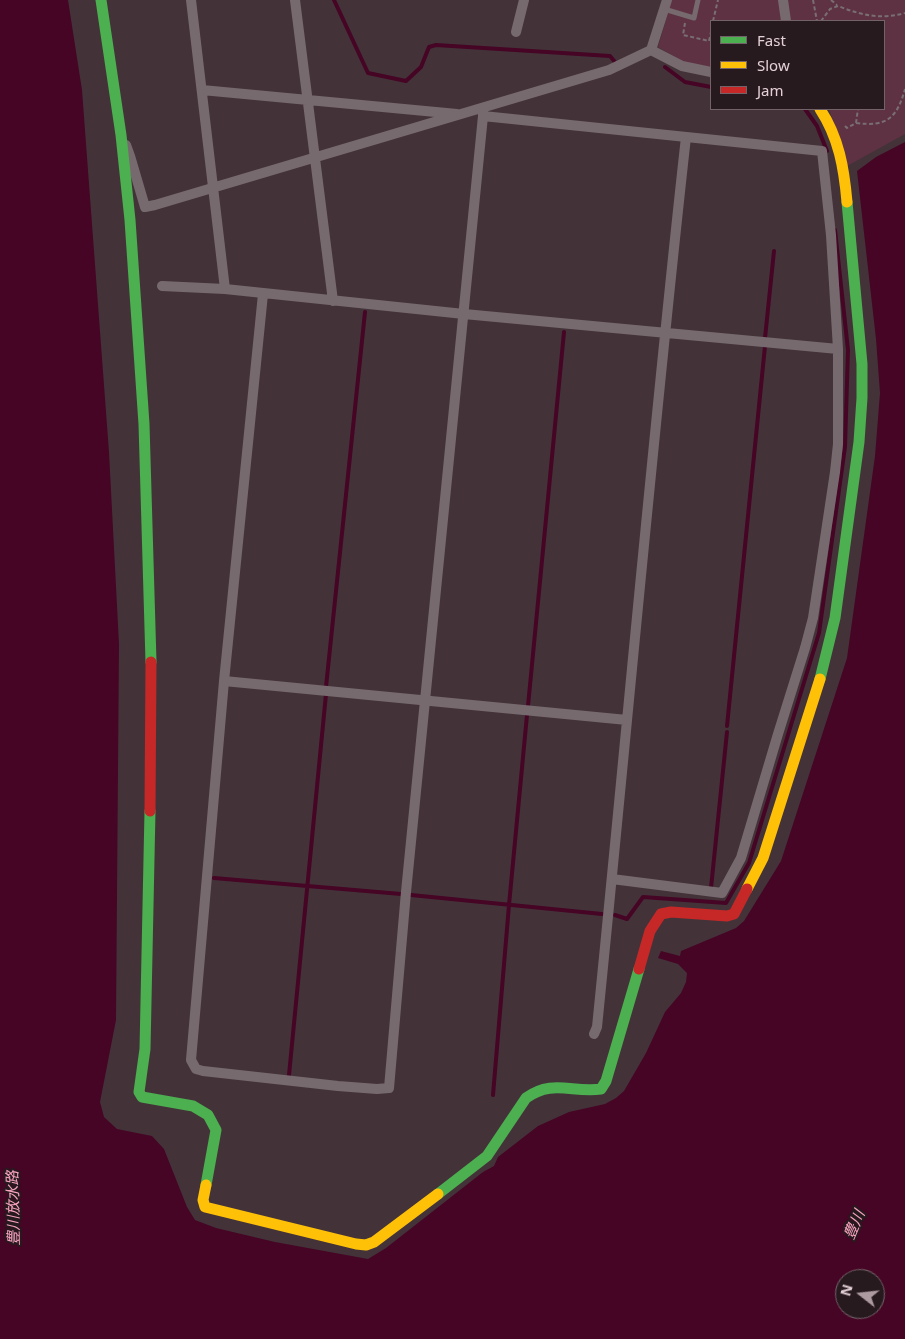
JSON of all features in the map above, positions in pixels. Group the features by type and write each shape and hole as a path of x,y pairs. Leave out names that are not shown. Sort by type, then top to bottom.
{"street":[{"path":"101,0 121,135 130,220 144,424 152,634 149,903 145,1049 139,1092 142,1097 195,1107 206,1112 211,1120 216,1130 203,1200 205,1207 366,1245 374,1242 487,1156 532,1092 540,1088 550,1087 592,1091 601,1089 606,1081 650,931 656,920 661,914 671,912 728,916 734,914 763,858 826,663 835,618 859,442 862,364 844,173 840,150 833,131 821,110"},
{"path":"191,0 225,289"},
{"path":"295,0 333,301"},
{"path":"516,32 524,0"},
{"path":"783,0 786,20"},
{"path":"121,135 130,156 144,207 463,115 483,112 609,70 651,50 665,5"},
{"path":"651,50 682,66 710,72"},
{"path":"202,90 307,98 463,115"},
{"path":"483,112 686,137 822,151 831,235 838,349 838,444 813,618 805,648 741,858 722,893 612,879"},
{"path":"263,294 224,681 190,1060 196,1069 203,1071 338,1086 389,1088 483,112"},
{"path":"594,1034 597,1026 664,332 686,137"},
{"path":"162,286 225,289 464,314 838,349"},
{"path":"224,681 627,720"}],"lane":[{"path":"665,5 694,18 698,0"}],"path":[{"path":"714,20 718,0"},
{"path":"813,0 817,20"},
{"path":"831,0 838,6 872,16 889,16 905,12"},
{"path":"822,20 830,9 838,6"},
{"path":"683,21 686,26 683,35 709,41 710,36"},
{"path":"842,122 847,128 856,123 880,124 892,117 902,101 905,89"},
{"path":"856,123 858,110"}],"shaded area":[{"path":"672,0 780,0 783,20 710,20 710,67 684,62 658,47"},
{"path":"787,0 905,0 905,134 847,166 829,110 885,110 885,20 789,20"}],"water":[{"path":"0,0 68,0 82,90 109,452 119,644 116,1020 100,1102 104,1117 117,1129 152,1136 164,1149 187,1207 195,1220 216,1228 275,1242 368,1259 386,1248 483,1172 494,1166 498,1157 538,1126 569,1112 605,1104 624,1091 646,1053 665,1012 681,993 686,982 687,973 678,964 658,958 661,951 680,956 681,951 736,928 744,921 781,861 847,658 875,456 880,393 876,339 857,171 876,157 905,142 905,1339 0,1339"}],"waterway":[{"path":"334,0 368,73 406,81 421,67 429,47 436,45 610,56 615,62"},
{"path":"665,67 685,82 710,87"},
{"path":"806,110 817,126 827,151"},
{"path":"615,915 627,919 643,897 726,903 749,863 819,633 845,447 848,350 835,230"},
{"path":"765,338 774,251"},
{"path":"326,687 365,312"},
{"path":"528,706 564,332"},
{"path":"727,726 765,346"},
{"path":"289,1075 326,694"},
{"path":"493,1095 527,715"},
{"path":"711,888 727,732"},
{"path":"214,878 401,894"},
{"path":"411,895 602,914"}],"traffic: fast":[{"path":"101,0 121,135 130,220 144,424 151,662"},
{"path":"820,679 835,618 859,442 862,398 862,364 847,202"},
{"path":"150,811 145,1049 139,1092 142,1097 193,1106 208,1115 216,1130 206,1185"},
{"path":"438,1194 487,1156 526,1098 535,1092 554,1088 601,1089 606,1081 639,969"}],"traffic: slow":[{"path":"821,110 832,131 840,154 847,202"},
{"path":"747,889 763,858 820,679"},
{"path":"206,1185 203,1200 205,1207 366,1245 374,1242 438,1194"}],"traffic: jam":[{"path":"150,811 151,662"},
{"path":"639,969 650,931 661,914 671,912 727,916 734,914 747,889"}],"water label":[{"name":"豊川放水路","path":"14,1208"},
{"name":"豊川","path":"855,1225"}]}
